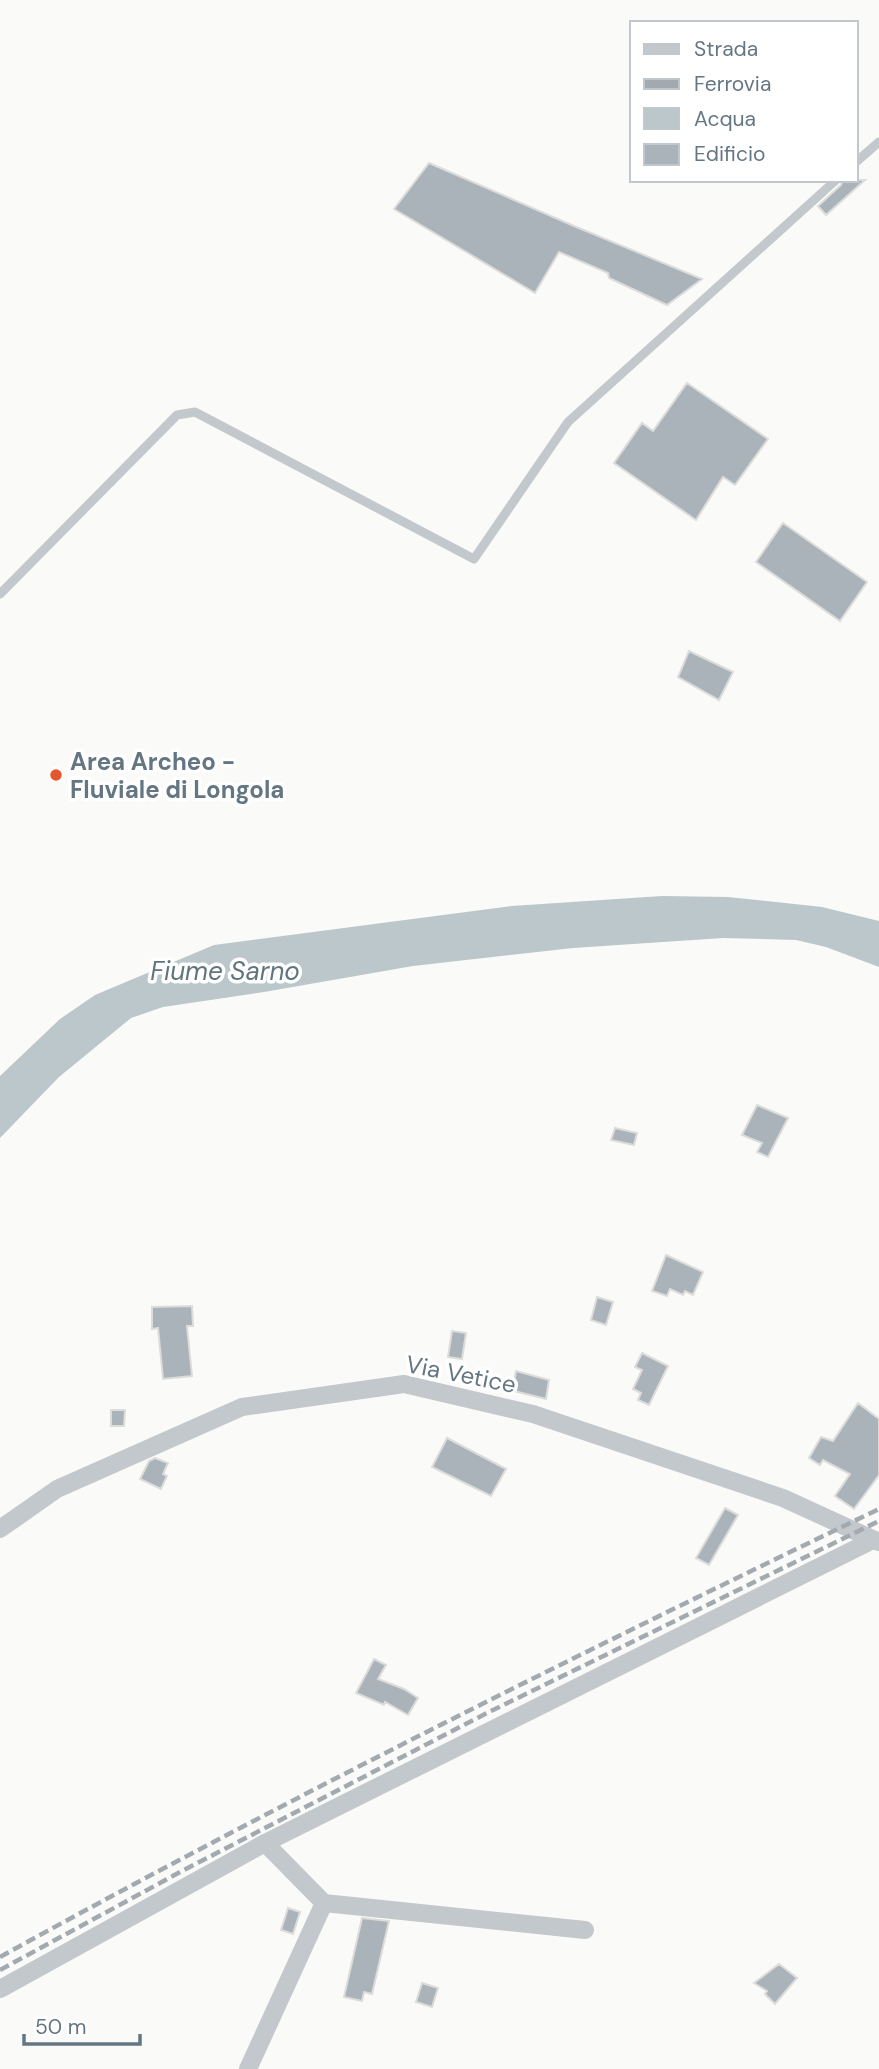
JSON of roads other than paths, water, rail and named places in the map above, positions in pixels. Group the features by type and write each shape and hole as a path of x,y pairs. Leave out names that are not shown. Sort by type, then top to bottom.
{"street":[{"name":"Via Vetice","path":"0,1529 57,1489 242,1407 404,1384 533,1414 783,1498 876,1541"},
{"path":"0,1989 265,1843 876,1541"},
{"path":"265,1843 324,1903 585,1930"},
{"path":"248,2069 324,1903"}],"lane":[{"path":"858,160 879,142"},
{"path":"0,594 177,415 195,412 474,559 568,422 834,182"}],"water":[{"name":"Fiume Sarno","path":"662,896 728,897 822,907 879,921 879,967 826,947 796,940 723,938 573,948 413,966 163,1007 131,1018 59,1077 0,1138 0,1076 60,1019 95,995 214,945 512,906"}],"railway":[{"path":"0,1957 217,1840 436,1727 879,1509"},
{"path":"0,1970 182,1871 487,1713 879,1521"}],"place":[{"name":"Area Archeo - Fluviale di Longola","path":"56,775"}]}
